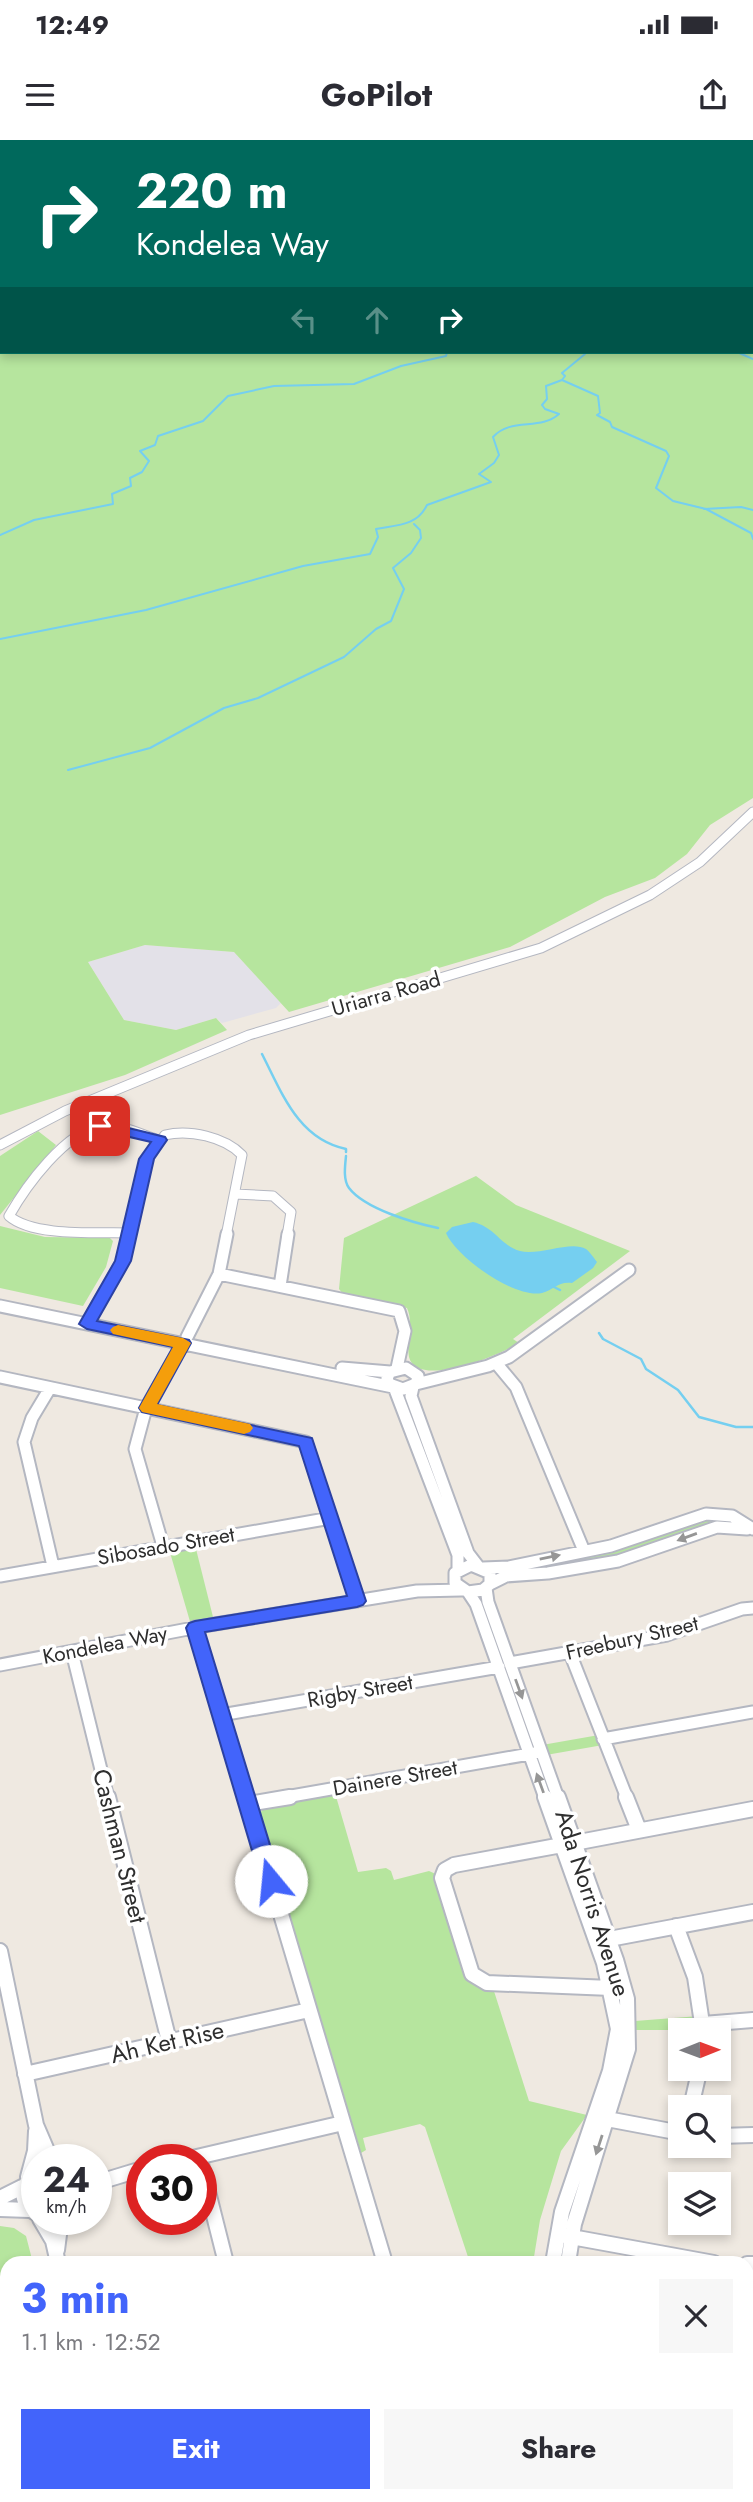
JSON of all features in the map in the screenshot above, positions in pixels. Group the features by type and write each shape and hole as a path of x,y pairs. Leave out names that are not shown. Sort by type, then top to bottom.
{"street":[{"name":"Uriarra Road","path":"0,1145 65,1111 249,1035 541,948 650,895 700,862 753,812"},
{"path":"130,1233 47,1229 14,1222 9,1216 58,1151 74,1138 103,1125 159,1140"},
{"path":"89,1321 123,1261 146,1159 159,1140 169,1133 186,1131 241,1151 219,1274 136,1431 135,1449 163,1546"},
{"path":"235,1194 273,1196 291,1212 280,1286"},
{"path":"185,1340 393,1387 414,1385 496,1363 520,1350 629,1270"},
{"path":"219,1274 399,1311 404,1316 403,1352 387,1378 400,1397 458,1555 454,1583 465,1591 488,1586 506,1576 548,1573 622,1560 716,1527 734,1526 753,1530"},
{"path":"0,1299 89,1321"},
{"path":"0,1306 342,1368 413,1370 447,1375"},
{"path":"403,1352 418,1376 411,1396 471,1559 491,1577 488,1586"},
{"path":"496,1363 516,1387 584,1551"},
{"path":"0,1377 306,1442 357,1601"},
{"path":"50,1388 32,1418 24,1442 54,1566"},
{"path":"456,1573 467,1566 509,1567 611,1546 711,1514 732,1516 753,1530"},
{"path":"711,1514 720,1518 721,1523 716,1527"},
{"name":"Sibosado Street","path":"0,1576 331,1518"},
{"name":"Kondelea Way","path":"417,1591 456,1573"},
{"name":"Ada Norris Avenue","path":"488,1586 488,1602 504,1665 602,1941 624,1987 629,2024 625,2061 607,2119 556,2256"},
{"name":"Kondelea Way","path":"0,1665 195,1628 417,1591 465,1591"},
{"name":"Ada Norris Avenue","path":"465,1591 476,1604 504,1665"},
{"name":"Freebury Street","path":"504,1665 667,1635 742,1609 753,1608"},
{"path":"195,1628 383,2256"},
{"name":"Cashman Street","path":"72,1652 169,2041"},
{"path":"570,1653 639,1830"},
{"name":"Rigby Street","path":"221,1714 504,1665"},
{"path":"603,1739 753,1712"},
{"name":"Dainere Street","path":"248,1804 535,1753"},
{"path":"611,1988 487,1983 472,1974 442,1878 445,1870 454,1865 753,1810"},
{"path":"602,1941 753,1912"},
{"path":"676,1926 695,1977 702,2018"},
{"name":"Ada Norris Avenue","path":"567,2256 564,2235 614,2056 618,2029 602,1941"},
{"path":"1,1961 36,2125 44,2144"},
{"name":"Ah Ket Rise","path":"25,2074 309,2010"},
{"path":"732,2023 753,2020"},
{"path":"607,2119 668,2131"},
{"path":"217,2156 343,2123"},
{"path":"35,2144 36,2125"},
{"path":"731,2136 753,2135"},
{"path":"112,2176 126,2173"},
{"path":"0,2199 21,2185"},
{"path":"0,2209 21,2212"},
{"path":"217,2227 224,2256"},
{"path":"46,2235 56,2256"},
{"path":"57,2256 59,2235"},
{"path":"564,2235 666,2256"}],"shaded area":[{"path":"145,945 234,952 281,1003 276,1008 222,1023 216,1018 176,1030 124,1020 88,962"}],"green space":[{"path":"0,354 753,354 753,798 710,825 687,854 655,878 605,897 510,947 289,1012 234,952 145,945 88,962 124,1020 176,1030 216,1018 227,1030 125,1075 0,1115"},
{"path":"38,1131 56,1145 0,1215 0,1156"},
{"path":"476,1176 516,1205 630,1251 513,1339 519,1343 479,1361 443,1370 427,1370 415,1366 409,1357 410,1320 407,1308 343,1294 339,1289 344,1238"},
{"path":"0,1226 45,1237 110,1238 113,1241 106,1267 83,1306 0,1288"},
{"path":"701,1518 714,1519 715,1523 619,1557 567,1568 522,1567"},
{"path":"195,1545 214,1621 191,1625 169,1549"},
{"path":"599,1735 603,1745 546,1755 542,1745"},
{"path":"335,1793 358,1872 386,1868 391,1871 394,1880 429,1871 438,1875 469,1975 493,1988 529,2101 587,2115 561,2151 540,2220 534,2256 468,2256 425,2127 420,2124 363,2138 366,2150 361,2153 259,1814 265,1807"},
{"path":"668,2018 668,2030 635,2030 635,2021"},
{"path":"0,2226 14,2228 26,2236 31,2256 0,2256"}],"water":[{"path":"473,1222 481,1224 507,1245 520,1251 580,1247 586,1249 597,1262 572,1283 563,1283 542,1293 517,1290 474,1264 461,1253 446,1233 452,1227"}],"waterway":[{"path":"0,535 34,520 113,504 112,494 131,486 130,478 142,472 149,461 140,451 155,445 158,436 203,421 228,396 274,386 354,384 401,366 446,354"},
{"path":"562,380 565,376 562,373 585,354"},
{"path":"742,354 753,359"},
{"path":"0,639 146,610 303,566 370,554 378,537 376,529 412,521 427,505 491,482 479,474 494,463 499,455 493,437 508,427 543,422 559,414 545,409 542,405 547,399 546,386 562,380"},
{"path":"562,380 598,396 600,413 597,415 610,422 612,427 666,451 669,456 656,488 673,501 706,509"},
{"path":"706,509 741,507 753,510"},
{"path":"706,509 751,533 753,539"},
{"path":"68,770 150,748 224,708 258,698 344,657 376,629 391,621 404,589 393,568 411,553 421,538 420,530 414,524"},
{"path":"262,1054 285,1099 304,1125 329,1144 346,1149 346,1152"},
{"path":"346,1156 346,1181 356,1196 378,1209 438,1228"},
{"path":"552,1286 560,1290"},
{"path":"599,1333 603,1339 641,1359 646,1369 678,1390 699,1417 736,1427 753,1427"}],"slow traffic":[{"path":"118,1330 183,1343 147,1408 244,1428"}],"route":[{"path":"100,1126 159,1140 146,1159 123,1261 87,1324 183,1343 147,1408 306,1442 357,1601 195,1628 271,1881"}]}
